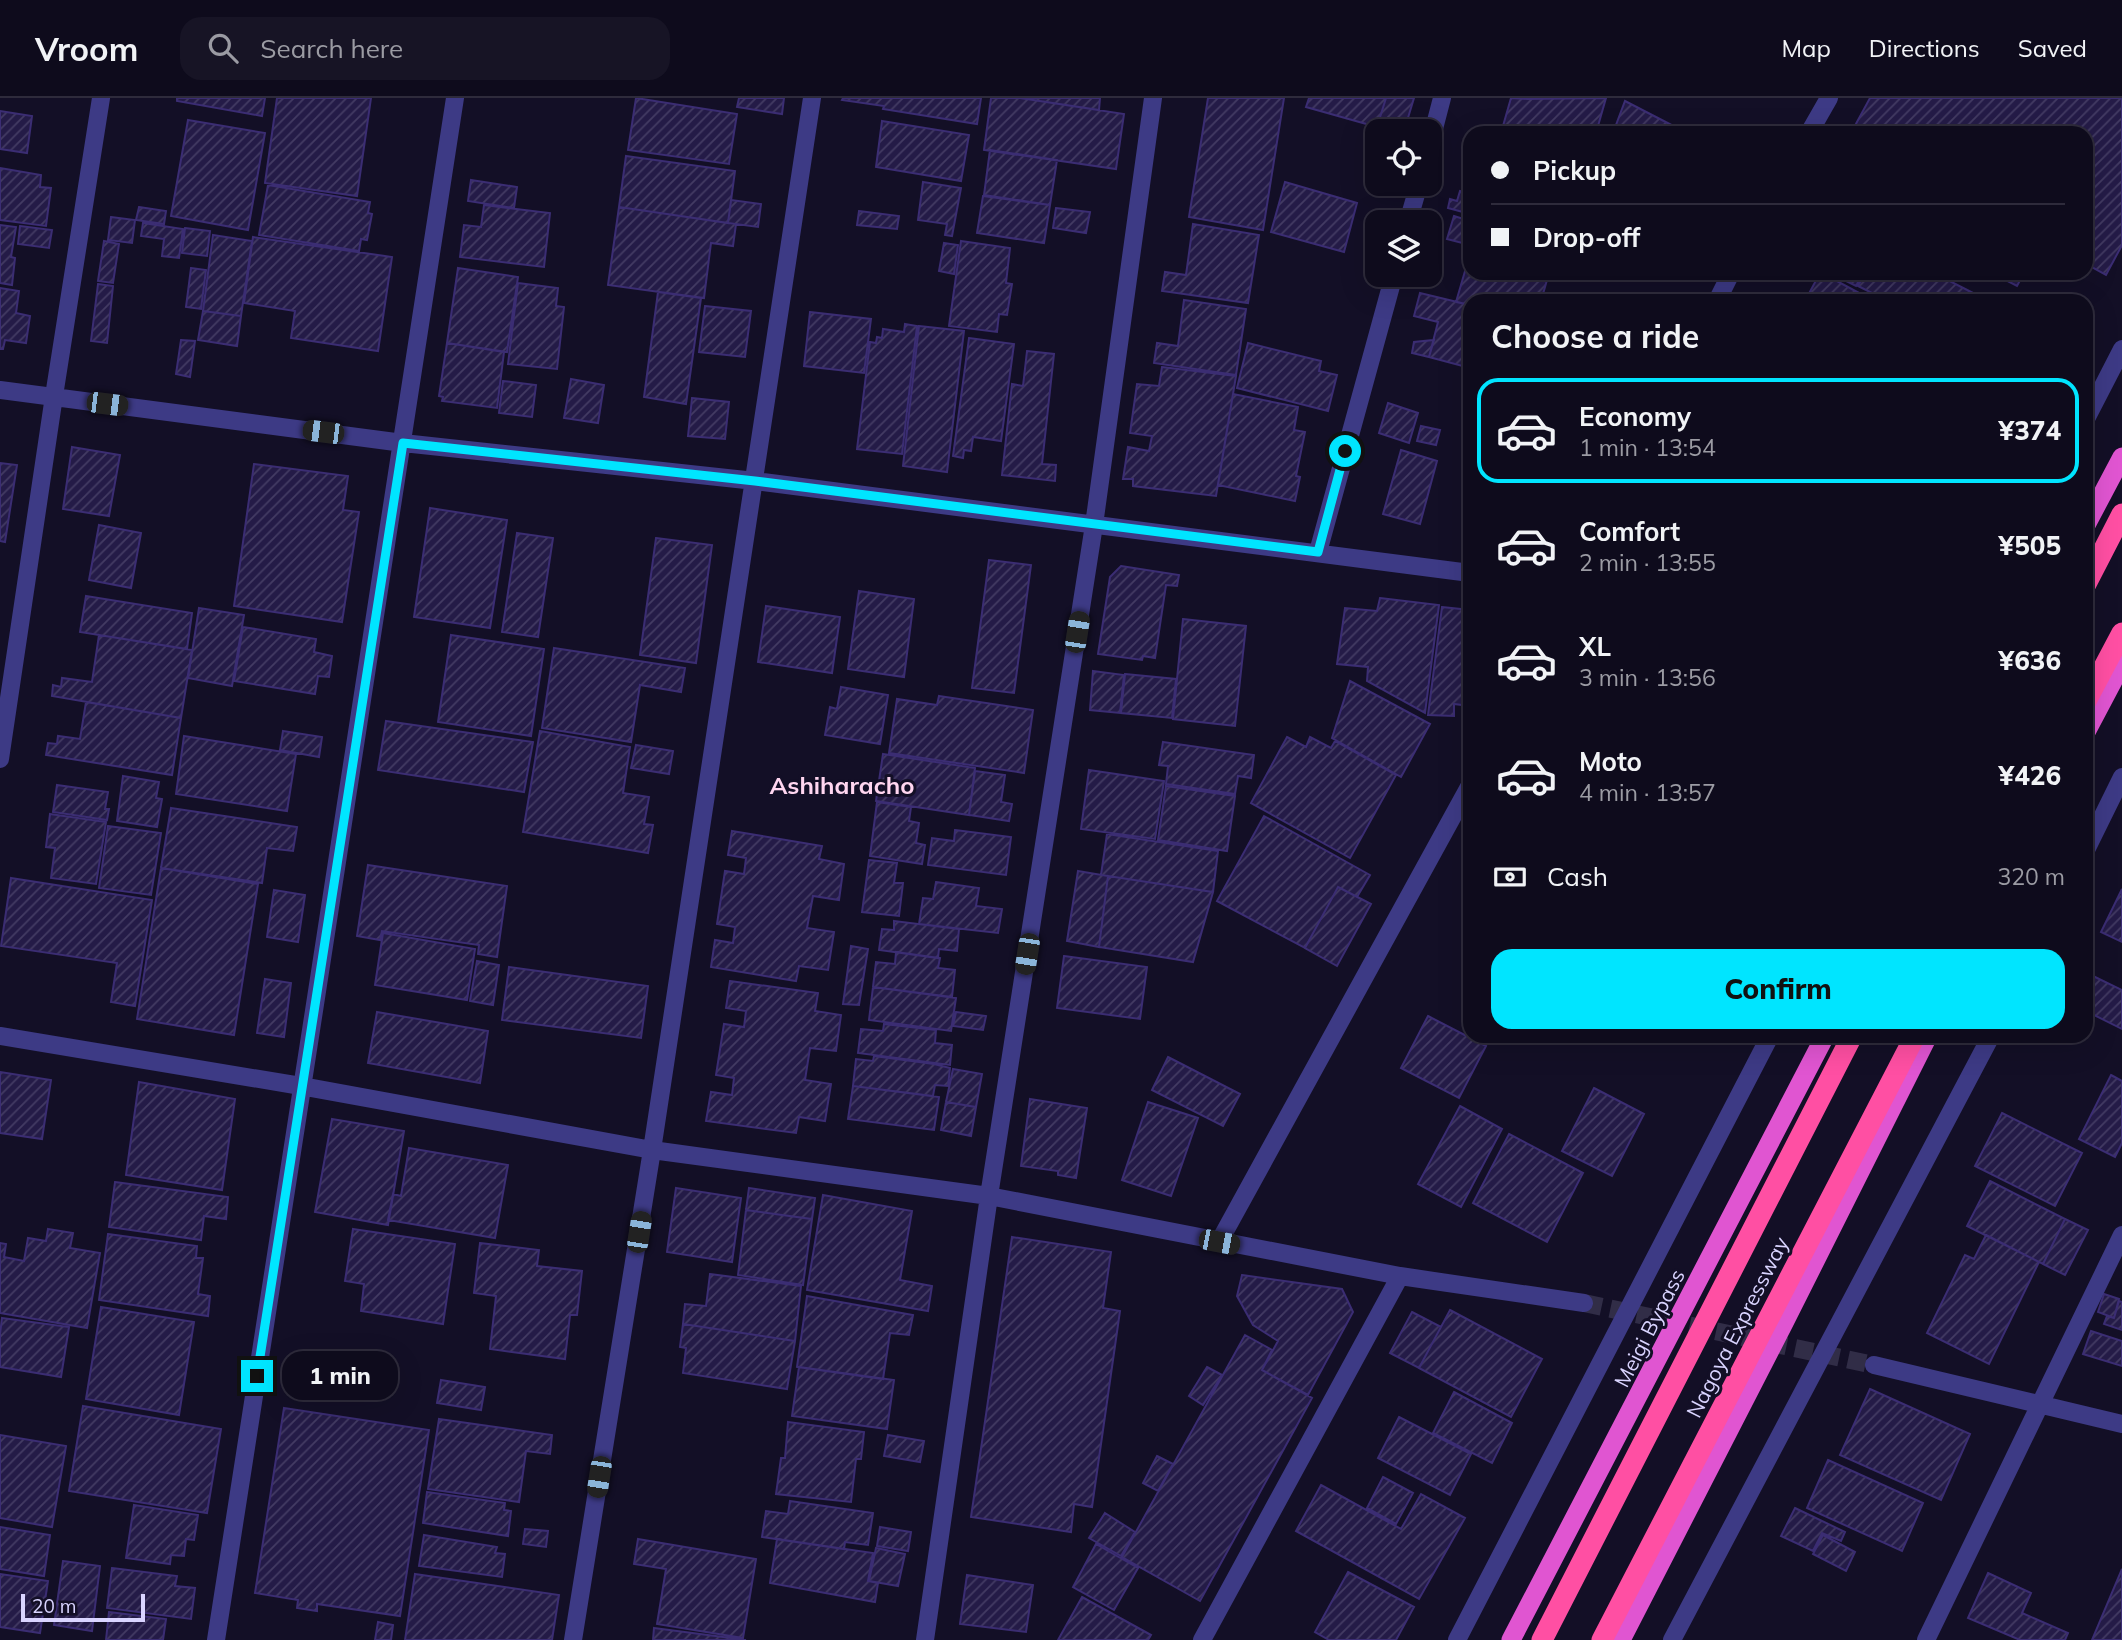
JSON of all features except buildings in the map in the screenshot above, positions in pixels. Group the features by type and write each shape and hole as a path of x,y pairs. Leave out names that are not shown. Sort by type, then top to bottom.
{"highway":[{"path":"2093,512 2122,457"},
{"path":"2093,570 2122,514"},
{"path":"2093,688 2122,633"},
{"path":"2093,719 2122,664"},
{"name":"Meigi Bypass","path":"1511,1640 1821,1043"},
{"name":"Nagoya Expressway","path":"1542,1640 1849,1043"},
{"name":"Nagoya Expressway","path":"1602,1640 1910,1043"},
{"path":"1621,1640 1772,1348 1924,1043"}],"street":[{"path":"0,759 101,98"},
{"path":"216,1640 455,98"},
{"path":"573,1640 652,1150 812,98"},
{"path":"925,1640 989,1196 1094,525 1153,98"},
{"path":"1437,119 1442,98"},
{"path":"1813,126 1829,98"},
{"path":"1318,552 1391,287"},
{"path":"2093,405 2122,349"},
{"path":"0,390 403,443 755,481 1463,572"},
{"path":"2093,836 2122,777"},
{"path":"1219,1242 1463,798"},
{"path":"0,1036 301,1086 652,1150 989,1196 1400,1276 1584,1303"},
{"path":"1457,1640 1766,1043"},
{"path":"1672,1640 1988,1043"},
{"path":"1926,1640 2122,1235"},
{"path":"1202,1640 1400,1276"},
{"path":"1874,1365 2122,1424"}],"tunnel":[{"path":"1584,1303 1874,1365"}],"district":[{"name":"Ashiharacho","path":"842,785"}],"route":[{"path":"257,1376 403,443 755,481 1318,552 1345,451"}]}
